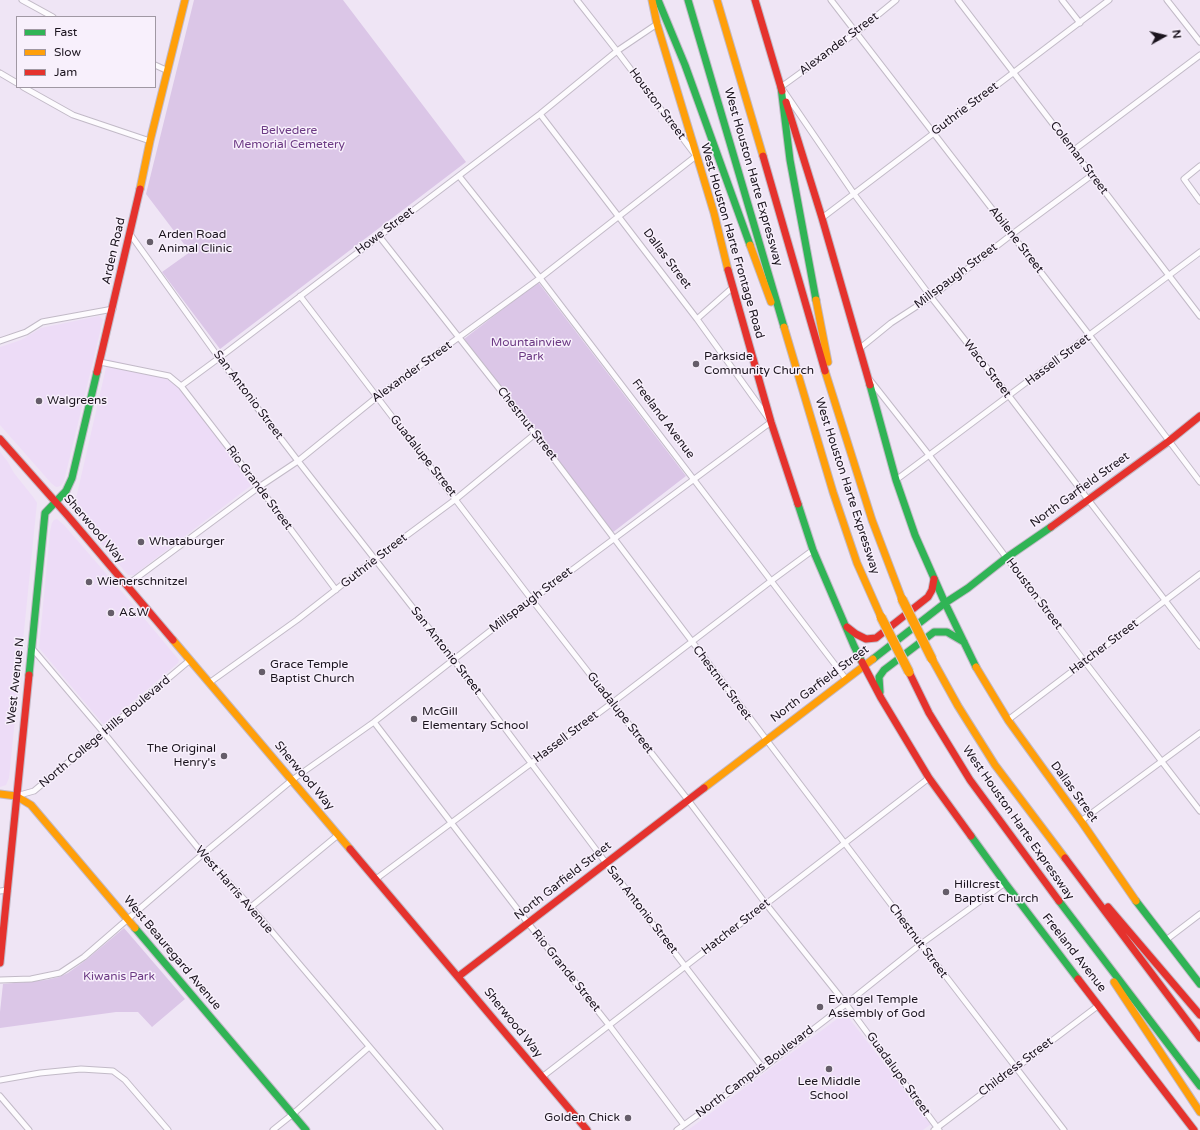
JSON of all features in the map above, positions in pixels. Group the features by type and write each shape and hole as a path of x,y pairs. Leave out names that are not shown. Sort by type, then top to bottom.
{"main road":[{"name":"Arden Road","path":"55,502 66,491 72,478 130,234 150,141 185,0"},
{"name":"West Houston Harte Frontage Road","path":"652,0 657,24 714,213 732,288 771,422 813,550 864,665"},
{"path":"658,0 685,65 805,400"},
{"name":"West Houston Harte Expressway","path":"688,0 833,492 855,556 881,617 929,713 970,780 1066,911 1200,1086"},
{"name":"West Houston Harte Expressway","path":"717,0 837,411 872,520 902,599 932,659 958,706 995,765 1200,1038"},
{"path":"755,0 822,218 896,480 915,535 945,603"},
{"path":"781,87 790,160 837,411"},
{"name":"North Garfield Street","path":"459,976 945,603 968,588 1006,558 1088,501 1200,416"},
{"name":"Sherwood Way","path":"0,438 376,878 587,1130"},
{"name":"West Avenue N","path":"0,963 4,890 16,796 45,513 55,502"},
{"path":"846,626 856,634 866,639 876,638 928,597 932,590 934,579"},
{"name":"Dallas Street","path":"945,603 978,670 1008,720 1081,821 1136,901 1200,984"},
{"path":"881,698 880,677 884,670 934,632 948,632 964,642"},
{"name":"Freeland Avenue","path":"864,665 881,698 930,778 1005,883 1194,1130"},
{"path":"0,794 16,796"},
{"name":"West Beauregard Avenue","path":"16,796 31,805 306,1130"},
{"path":"1057,847 1200,1015"},
{"path":"1066,911 1200,1112"}],"street":[{"path":"22,0 51,16"},
{"name":"Houston Street","path":"577,0 696,156"},
{"name":"Abilene Street","path":"831,0 1090,336 1200,482"},
{"name":"Alexander Street","path":"781,87 857,32 896,0"},
{"name":"Coleman Street","path":"958,0 1200,316"},
{"path":"1062,0 1080,23"},
{"name":"Guthrie Street","path":"822,218 1109,0"},
{"path":"1167,0 1200,42"},
{"name":"Howe Street","path":"181,386 540,114 617,51 657,24"},
{"path":"1074,150 1200,54"},
{"path":"156,65 168,71"},
{"path":"0,73 16,82"},
{"name":"Waco Street","path":"781,87 854,194 931,297 1009,396 1200,646"},
{"path":"25,88 73,115 150,141"},
{"name":"Dallas Street","path":"540,114 697,319 771,422"},
{"name":"Alexander Street","path":"127,585 259,487 298,461 377,397 540,278 696,156"},
{"path":"1200,166 1184,178 1200,201"},
{"name":"Millspaugh Street","path":"859,349 891,323 931,297 1092,175"},
{"name":"Freeland Avenue","path":"458,176 540,278 846,679"},
{"name":"San Antonio Street","path":"130,234 219,358 453,659 606,863 763,1068"},
{"name":"Chestnut Street","path":"379,236 535,434 613,539 1064,1130"},
{"name":"Hassell Street","path":"896,480 1200,252"},
{"path":"697,319 732,288"},
{"name":"Guadalupe Street","path":"300,296 456,498 532,600 688,800 766,904 846,1004 937,1129"},
{"path":"0,342 26,332 42,322 112,309"},
{"path":"100,362 169,376 181,386"},
{"name":"Houston Street","path":"868,377 929,455 1084,662 1200,811"},
{"name":"Rio Grande Street","path":"181,386 336,590"},
{"name":"Millspaugh Street","path":"0,980 31,979 60,973 84,957 203,854 292,780 374,722 453,659 771,422"},
{"name":"Guthrie Street","path":"209,683 336,590 456,498 535,434"},
{"name":"Hassell Street","path":"376,878 813,550"},
{"name":"Hatcher Street","path":"1008,720 1200,574"},
{"name":"West Harris Avenue","path":"31,647 203,854 251,907 440,1130"},
{"name":"North College Hills Boulevard","path":"16,796 34,791 190,660"},
{"name":"Rio Grande Street","path":"374,722 450,823 609,1025 684,1125"},
{"path":"1081,821 1200,733"},
{"name":"Hatcher Street","path":"542,1077 930,778"},
{"path":"251,907 338,835"},
{"name":"North Campus Boulevard","path":"677,1130 763,1068 921,944 1005,883"},
{"path":"1166,940 1200,914"},
{"name":"Childress Street","path":"937,1129 1099,1005"},
{"path":"273,1130 369,1047"},
{"path":"0,1080 40,1073 81,1069 112,1071 126,1080 168,1130"},
{"path":"0,1096 29,1130"}],"shaded area":[{"path":"99,316 103,320 64,481 61,486 56,487 0,425 0,347 21,340 41,328"},
{"path":"108,359 169,374 253,482 253,484 134,575 128,575 81,520 75,503"},
{"path":"0,452 37,503 9,778 6,785 0,787"},
{"path":"57,519 64,525 123,593 179,660 178,663 107,724 103,724 39,648 50,532 52,523"},
{"name":"Lee Middle School","path":"845,1013 931,1124 923,1130 688,1130"}],"green space":[{"name":"Belvedere Memorial Cemetery","path":"194,0 343,0 466,162 220,349 162,272 190,252 146,194"},
{"name":"Mountainview Park","path":"538,282 686,476 612,533 464,339"},
{"name":"Kiwanis Park","path":"124,928 185,999 152,1027 138,1012 116,1012 0,1028 3,984 46,980 68,973"}],"traffic: fast":[{"path":"658,0 685,65 750,245"},
{"path":"688,0 784,327"},
{"path":"781,87 790,160 816,300"},
{"path":"29,675 45,513 66,491 72,478 97,372"},
{"path":"870,385 896,480 915,535 945,603 976,667"},
{"path":"798,504 813,550 862,662"},
{"path":"873,659 945,603 968,588 1006,558 1051,527"},
{"path":"880,692 879,677 884,670 934,632 947,632 964,642"},
{"path":"971,836 1078,979"},
{"path":"1059,901 1200,1086"},
{"path":"1136,901 1200,984"},
{"path":"135,928 306,1130"}],"traffic: slow":[{"path":"140,189 150,141 185,0"},
{"path":"652,0 657,24 714,213 728,270"},
{"path":"717,0 763,156"},
{"path":"750,245 771,302"},
{"path":"816,300 828,362"},
{"path":"784,327 833,492 857,563 881,617"},
{"path":"825,371 872,520 902,599"},
{"path":"902,599 932,659"},
{"path":"881,617 909,672"},
{"path":"173,640 350,849"},
{"path":"704,788 873,659"},
{"path":"932,659 958,706 995,765 1065,858"},
{"path":"976,667 1008,720 1081,821 1136,901"},
{"path":"0,794 16,796 31,805 135,928"},
{"path":"1114,982 1200,1112"}],"traffic: jam":[{"path":"755,0 782,91"},
{"path":"786,102 822,218 870,385"},
{"path":"763,156 825,371"},
{"path":"97,372 140,189"},
{"path":"728,270 771,422 798,504"},
{"path":"1051,527 1169,441 1200,416"},
{"path":"0,439 68,516 173,640"},
{"path":"847,627 866,639 876,638 928,597 932,590 934,579"},
{"path":"862,662 881,698 929,778 971,836"},
{"path":"909,672 929,713 970,780 1059,901"},
{"path":"0,963 29,675"},
{"path":"459,976 704,788"},
{"path":"350,849 587,1130"},
{"path":"1065,858 1200,1038"},
{"path":"1108,907 1200,1015"},
{"path":"1078,979 1194,1130"}],"place":[{"name":"Arden Road Animal Clinic","path":"150,242"},
{"name":"Parkside Community Church","path":"696,364"},
{"name":"Walgreens","path":"39,401"},
{"name":"Whataburger","path":"141,542"},
{"name":"Wienerschnitzel","path":"89,582"},
{"name":"A&W","path":"111,613"},
{"name":"Grace Temple Baptist Church","path":"262,672"},
{"name":"McGill Elementary School","path":"414,719"},
{"name":"The Original Henry's","path":"224,756"},
{"name":"Hillcrest Baptist Church","path":"946,892"},
{"name":"Evangel Temple Assembly of God","path":"820,1007"},
{"name":"Lee Middle School","path":"829,1069"},
{"name":"Golden Chick","path":"628,1118"}]}
